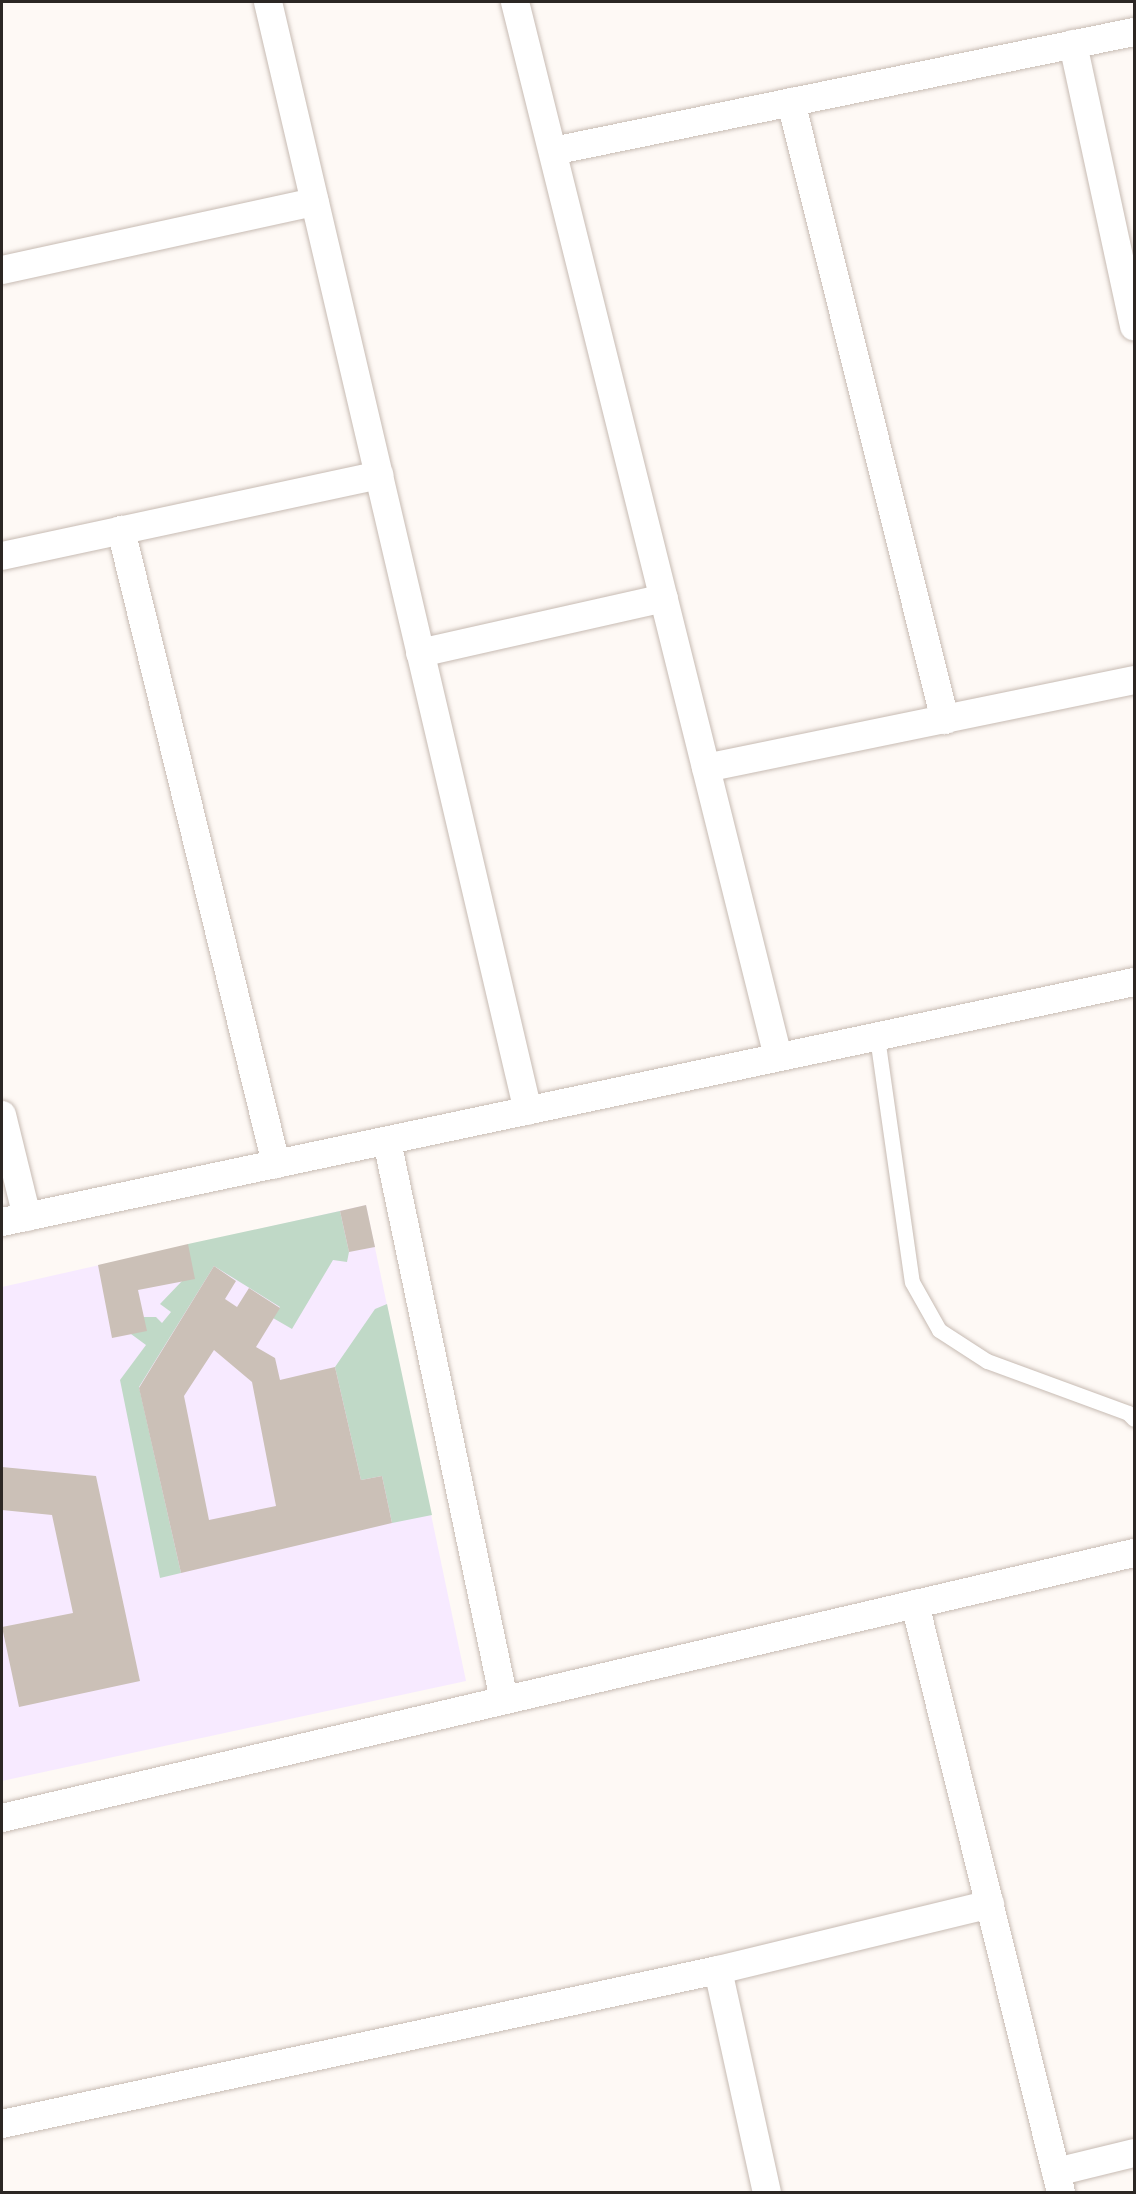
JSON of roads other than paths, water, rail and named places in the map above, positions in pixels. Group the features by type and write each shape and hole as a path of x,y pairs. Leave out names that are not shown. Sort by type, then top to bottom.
{"street":[{"path":"267,2 528,1111"},
{"path":"515,2 778,1058"},
{"path":"553,151 1134,32"},
{"path":"1073,44 1134,327"},
{"path":"791,102 945,720"},
{"path":"2,270 315,202"},
{"path":"2,556 379,475"},
{"path":"121,530 276,1164"},
{"path":"420,653 664,598"},
{"path":"706,768 1134,680"},
{"path":"2,1115 14,1219 1134,982"},
{"path":"387,1141 504,1701"},
{"path":"2,1818 1134,1553"},
{"path":"915,1604 1059,2182 1134,2153"},
{"path":"2,2124 718,1970 990,1904"},
{"path":"718,1970 767,2193"}],"lane":[{"path":"877,1037 912,1282 939,1330 987,1361 1128,1413 1134,1419"}]}
